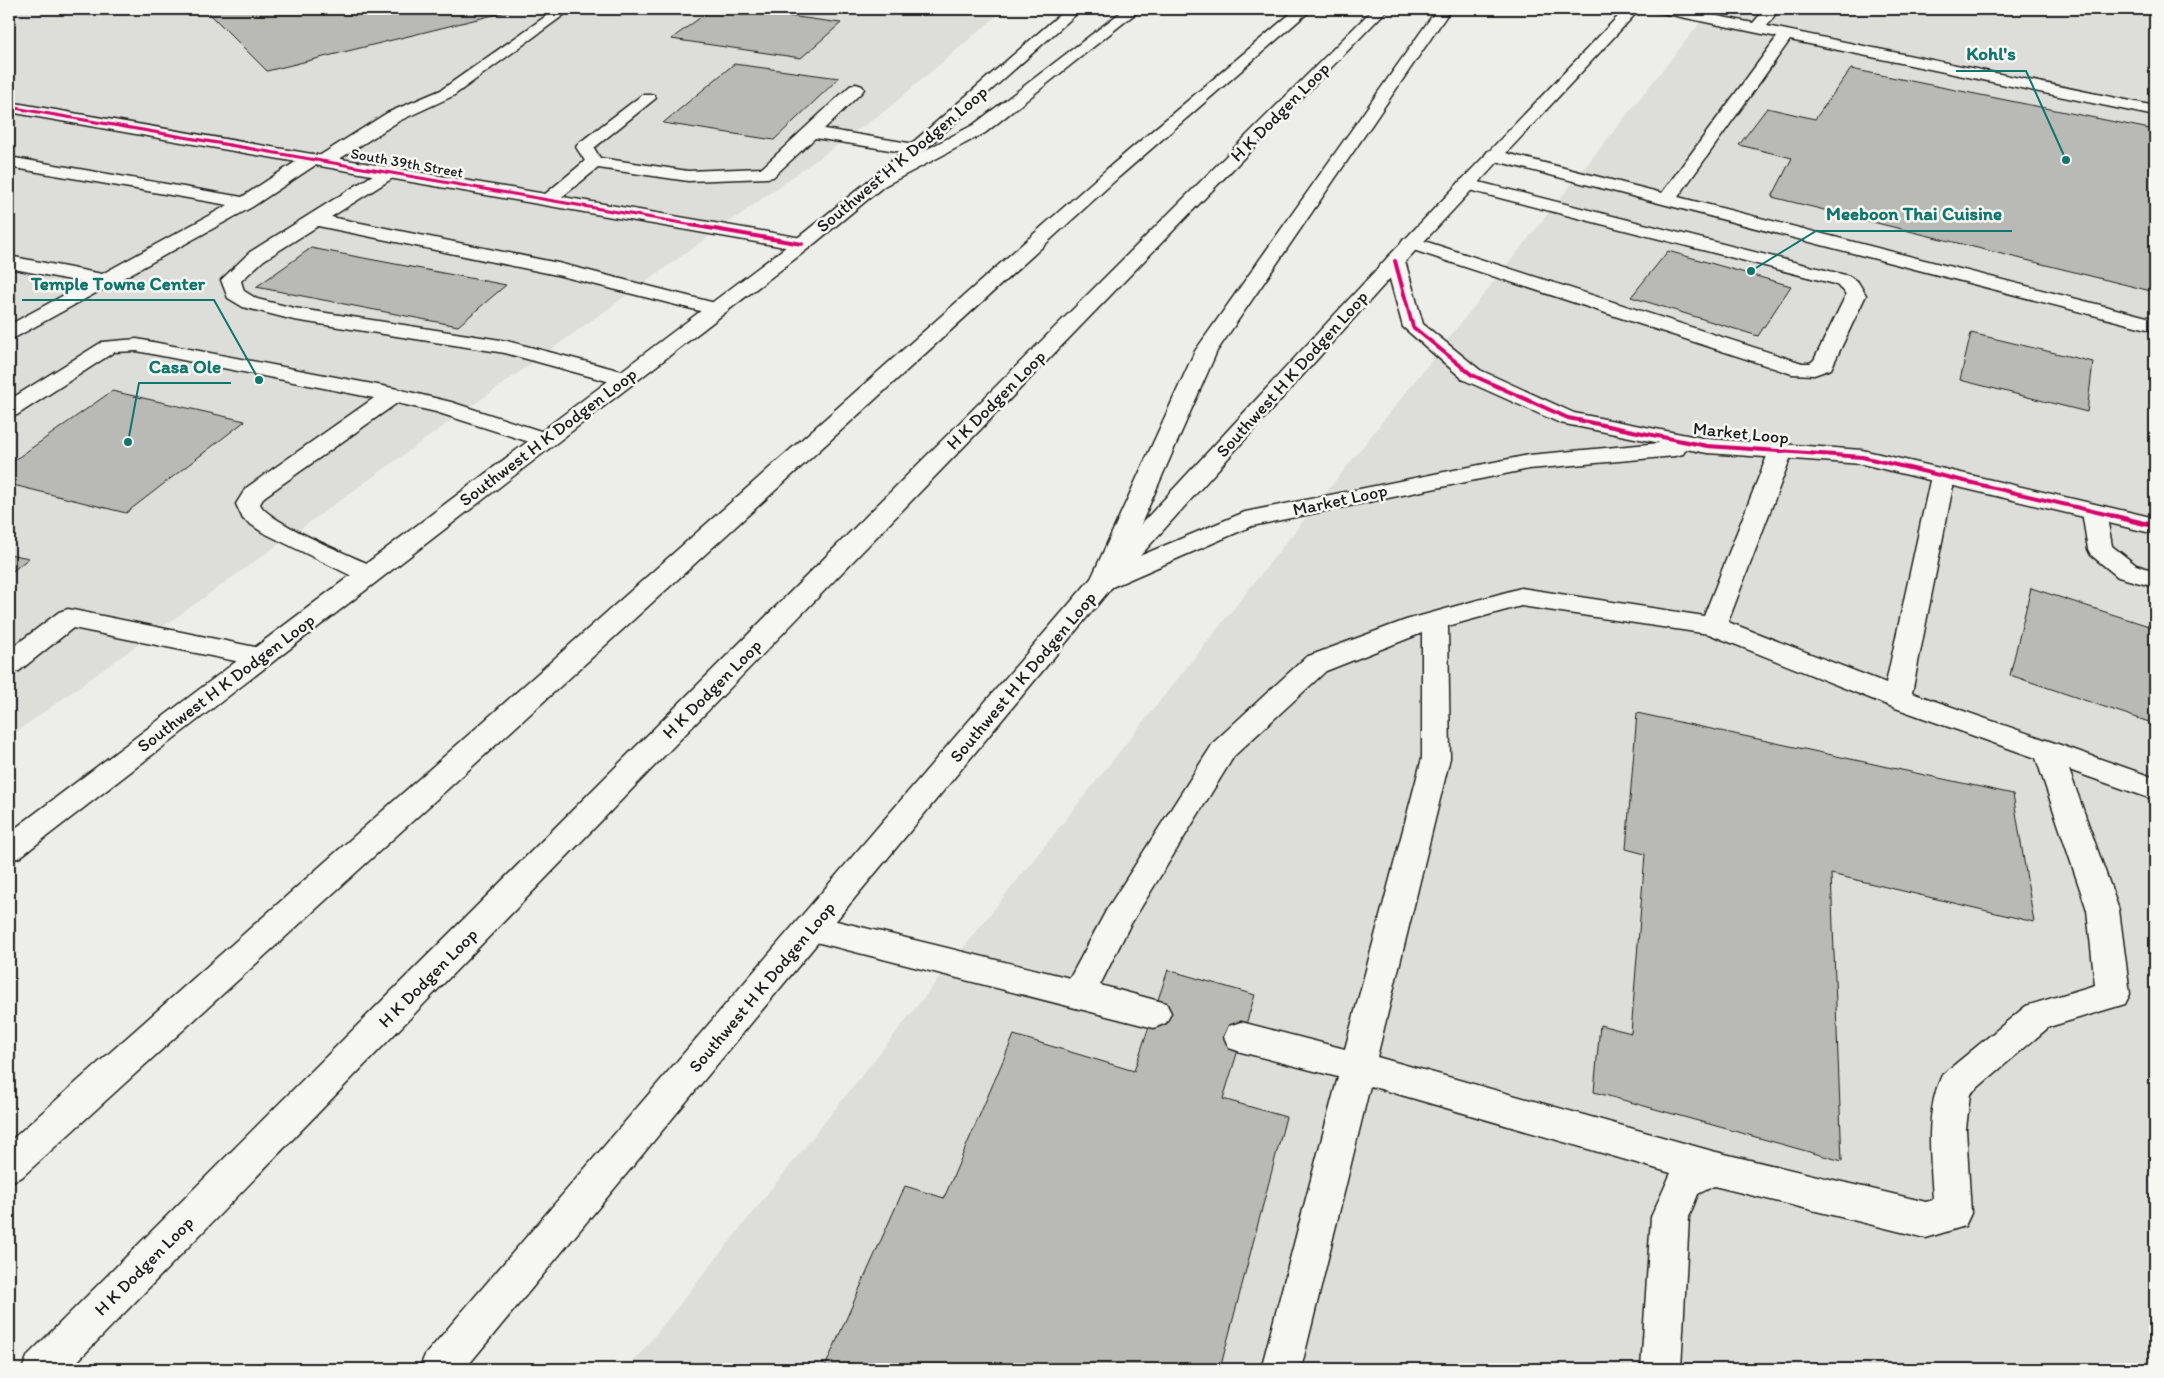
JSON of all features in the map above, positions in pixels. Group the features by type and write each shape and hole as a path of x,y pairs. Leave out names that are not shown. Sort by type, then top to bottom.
{"main road":[{"path":"9,334 246,203 394,117 447,93 565,9"},
{"name":"Southwest H K Dodgen Loop","path":"10,846 802,244 878,182 1074,9"},
{"path":"878,182 979,129 1134,9"},
{"path":"9,1165 1098,187 1304,9"},
{"name":"H K Dodgen Loop","path":"42,1369 1381,9"},
{"path":"1104,581 1206,352 1444,9"},
{"name":"Southwest H K Dodgen Loop","path":"439,1369 1104,581 1403,252 1633,9"},
{"path":"1662,9 2155,111"},
{"path":"1757,29 1772,9"},
{"path":"1666,200 1786,35"},
{"path":"547,200 594,162 688,176 767,173 856,89"},
{"path":"594,162 584,147 648,98"},
{"name":"South 39th Street","path":"9,106 802,244"},
{"path":"811,132 915,149"},
{"path":"1494,156 2155,325"},
{"path":"9,162 246,203"},
{"path":"390,172 257,256 231,280 235,294 250,303 294,314 507,347 625,379"},
{"path":"1403,252 1800,369 1814,369 1823,364 1856,295 1851,286 1842,280 1467,184"},
{"path":"316,220 558,269 716,309"},
{"name":"Market Loop","path":"1403,252 1413,327 1472,374 1568,418 1707,446 1862,457 2155,526"},
{"path":"9,262 106,280"},
{"path":"9,410 109,346 137,345 393,395 443,407 545,440"},
{"path":"369,574 271,527 252,514 248,504 254,493 393,395"},
{"name":"Market Loop","path":"1104,581 1245,520 1529,462 1707,446"},
{"path":"1713,626 1781,451"},
{"path":"1897,698 1943,476"},
{"path":"2094,512 2100,549 2127,571 2155,578"},
{"path":"1079,994 1118,918 1224,749 1316,664 1414,626 1521,597 1713,626 1897,698 2155,790"},
{"path":"9,664 68,618 260,657"},
{"path":"1281,1369 1436,758 1435,620"},
{"path":"1241,1037 1357,1067 1712,1168 1926,1220 1952,1213 1948,1129 1954,1086 2038,1016 2113,994 2103,910 2048,752"},
{"path":"812,928 1154,1013"},
{"path":"1661,1369 1670,1217 1685,1182 1712,1168"}],"shaded area":[{"path":"9,9 1005,9 886,110 9,737"},
{"path":"1711,9 2155,9 2155,1369 628,1369"}],"building":[{"path":"205,9 518,9 267,71"},
{"path":"712,9 737,9 841,23 801,58 671,39"},
{"path":"734,64 839,78 774,140 663,123"},
{"path":"1851,69 2155,130 2155,292 1772,197 1792,158 1739,145 1767,108 1815,119"},
{"path":"311,248 506,285 458,326 256,287"},
{"path":"1668,251 1791,286 1758,336 1631,297"},
{"path":"1971,333 2093,362 2087,412 1960,380"},
{"path":"112,391 245,421 126,513 9,484 9,464"},
{"path":"9,554 29,558 9,574"},
{"path":"2031,588 2155,628 2155,724 2010,675"},
{"path":"1637,713 2013,794 2034,922 1831,874 1842,1161 1594,1092 1600,1025 1631,1033 1645,854 1626,849"},
{"path":"1168,970 1255,995 1223,1099 1286,1117 1220,1369 824,1369 905,1186 944,1198 1014,1035 1134,1071"}],"cycle path":[{"path":"9,107 802,244"},
{"path":"1395,261 1413,327 1472,375 1568,418 1707,446 1862,457 2155,526"}],"place":[{"name":"Kohl's","path":"2066,160"},
{"name":"Meeboon Thai Cuisine","path":"1751,271"},
{"name":"Temple Towne Center","path":"259,380"},
{"name":"Casa Ole","path":"128,442"}]}
